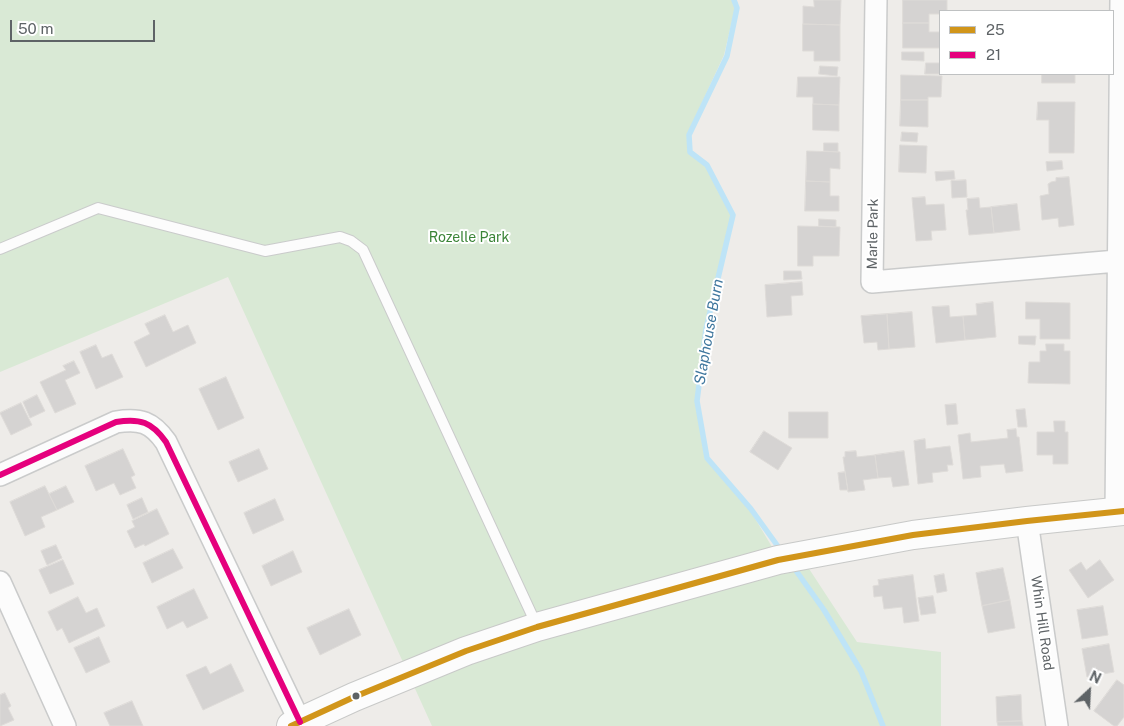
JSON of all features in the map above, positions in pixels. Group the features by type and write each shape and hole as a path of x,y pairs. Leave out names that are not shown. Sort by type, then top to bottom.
{"street":[{"name":"Marle Park","path":"876,0 872,282 1117,261"},
{"path":"0,475 116,422 130,420 143,422 158,430 166,442 295,724 466,650 537,627 789,558 913,535 1120,511 1117,261 1121,0"},
{"name":"Whin Hill Road","path":"1027,521 1057,726"},
{"path":"0,582 8,622 65,726"}],"lane":[{"path":"0,249 98,208 265,251 340,237 351,241 363,250 537,627"}],"green space":[{"name":"Rozelle Park","path":"0,0 732,0 735,8 724,55 687,135 688,153 706,166 731,216 704,328 695,401 705,459 750,510 778,557 800,555 857,642 941,652 941,726 432,726 228,277 0,372"}],"building":[{"path":"814,0 841,0 840,25 803,24 803,6 814,7"},
{"path":"903,0 947,0 947,10 939,10 939,14 929,14 929,23 903,23"},
{"path":"903,23 929,23 929,32 939,32 939,48 903,48"},
{"path":"803,24 840,25 840,61 814,61 814,51 803,51"},
{"path":"902,52 924,52 924,61 902,60"},
{"path":"926,63 939,63 939,74 925,74"},
{"path":"820,66 838,67 837,76 819,74"},
{"path":"901,75 942,76 941,97 928,97 928,100 901,100"},
{"path":"1042,75 1075,75 1075,83 1042,83"},
{"path":"798,77 840,77 839,105 813,104 813,97 797,97"},
{"path":"901,100 928,100 928,127 900,126"},
{"path":"1038,102 1075,102 1074,153 1049,153 1049,120 1037,120"},
{"path":"813,104 839,105 839,131 813,130"},
{"path":"902,132 918,133 917,142 901,141"},
{"path":"824,143 838,143 838,152 824,151"},
{"path":"900,145 927,146 926,173 899,172"},
{"path":"807,151 840,152 840,169 830,168 830,182 806,181"},
{"path":"1062,161 1063,169 1047,171 1046,162"},
{"path":"954,171 955,179 936,181 935,172"},
{"path":"1069,177 1074,225 1059,227 1058,218 1042,220 1040,196 1049,194 1048,184 1056,181 1056,178"},
{"path":"966,180 967,197 952,198 951,181"},
{"path":"806,181 830,182 830,196 839,196 839,211 805,211"},
{"path":"925,197 926,205 944,204 946,230 931,231 932,240 916,241 912,198"},
{"path":"979,198 980,208 991,207 994,233 969,235 966,210 968,210 967,199"},
{"path":"1017,204 1020,230 994,233 991,207"},
{"path":"819,219 836,220 836,227 819,226"},
{"path":"798,226 840,227 839,256 813,256 813,266 798,266"},
{"path":"784,271 801,271 802,279 784,280"},
{"path":"802,282 803,295 791,296 792,315 767,317 765,285"},
{"path":"993,302 996,337 965,340 963,316 977,315 976,304"},
{"path":"1026,302 1070,303 1070,339 1040,339 1040,319 1026,319"},
{"path":"949,306 950,317 963,316 965,340 936,343 932,307"},
{"path":"912,312 915,347 889,349 887,314"},
{"path":"887,314 889,349 878,350 877,342 864,343 861,316"},
{"path":"165,315 173,332 188,325 196,343 146,367 134,342 150,334 145,324"},
{"path":"1019,336 1036,336 1035,345 1019,344"},
{"path":"1046,344 1064,344 1064,351 1070,351 1070,384 1028,383 1029,362 1040,362 1040,351 1046,351"},
{"path":"96,345 102,358 112,354 123,377 96,389 80,352"},
{"path":"74,361 80,373 65,380 76,404 55,413 40,382 66,370 63,366"},
{"path":"226,377 244,418 218,430 199,389"},
{"path":"37,395 45,411 30,418 23,402"},
{"path":"21,403 32,425 11,435 0,413"},
{"path":"956,404 958,424 947,425 945,405"},
{"path":"1025,409 1027,427 1018,427 1016,410"},
{"path":"789,412 828,412 828,438 789,438"},
{"path":"1054,421 1065,421 1065,432 1068,432 1068,464 1053,464 1053,455 1037,455 1037,432 1054,432"},
{"path":"1016,429 1017,437 1019,437 1023,471 1006,473 1004,464 980,466 981,477 963,479 958,435 970,433 971,442 1008,438 1007,430"},
{"path":"764,431 792,448 778,470 750,452"},
{"path":"925,439 926,449 950,446 953,465 947,465 948,471 932,473 933,482 918,484 914,441"},
{"path":"123,449 135,475 131,477 136,488 120,495 114,483 96,491 85,466"},
{"path":"259,449 268,469 238,482 229,462"},
{"path":"856,451 857,457 875,455 878,478 863,480 865,490 848,492 843,457 845,457 845,452"},
{"path":"904,451 909,485 893,487 891,477 878,478 875,455"},
{"path":"845,472 848,490 840,490 838,473"},
{"path":"45,486 57,510 41,517 45,527 25,536 10,502"},
{"path":"66,486 74,502 57,510 49,494"},
{"path":"142,498 148,512 133,519 127,505"},
{"path":"275,499 284,520 253,534 244,513"},
{"path":"157,509 169,534 145,546 144,544 135,548 127,531 135,527 132,521"},
{"path":"56,545 62,558 47,565 41,551"},
{"path":"173,549 183,568 152,583 143,563"},
{"path":"293,551 302,572 271,586 262,566"},
{"path":"63,560 74,584 50,594 39,570"},
{"path":"1100,560 1114,580 1088,598 1069,570 1081,562 1086,570"},
{"path":"1003,568 1010,600 982,606 976,573"},
{"path":"944,574 947,591 937,593 934,576"},
{"path":"913,575 919,621 904,623 902,607 884,609 882,596 874,597 873,586 879,585 878,580"},
{"path":"194,589 208,618 187,628 183,621 167,629 157,607"},
{"path":"933,596 936,613 921,615 918,598"},
{"path":"78,597 86,613 97,608 105,626 69,643 62,628 57,631 48,612"},
{"path":"1010,600 1015,628 988,633 982,606"},
{"path":"1103,606 1108,635 1082,639 1077,610"},
{"path":"349,609 361,635 320,655 307,628"},
{"path":"99,637 110,662 86,673 74,648"},
{"path":"1109,644 1114,672 1087,677 1082,649"},
{"path":"231,664 244,691 203,710 186,675 206,666 210,674"},
{"path":"1117,680 1124,685 1124,717 1117,726 1114,726 1094,711"},
{"path":"5,693 11,706 8,708 14,720 0,726 0,695"},
{"path":"1021,695 1022,721 997,722 996,697"},
{"path":"132,701 143,726 110,726 104,713"},
{"path":"1022,721 1023,726 998,726 997,722"}],"waterway":[{"name":"Slaphouse Burn","path":"734,0 737,8 727,56 689,135 690,152 707,165 733,215 706,329 697,401 707,458 751,509 782,552"},
{"name":"Slaphouse Burn","path":"792,565 824,610 861,671 883,726"}],"transit line":[{"name":"21","path":"0,475 116,422 139,421 156,430 166,442 300,722"},
{"name":"25","path":"291,726 354,697 466,651 537,627 778,560 913,535 1124,511"}]}
